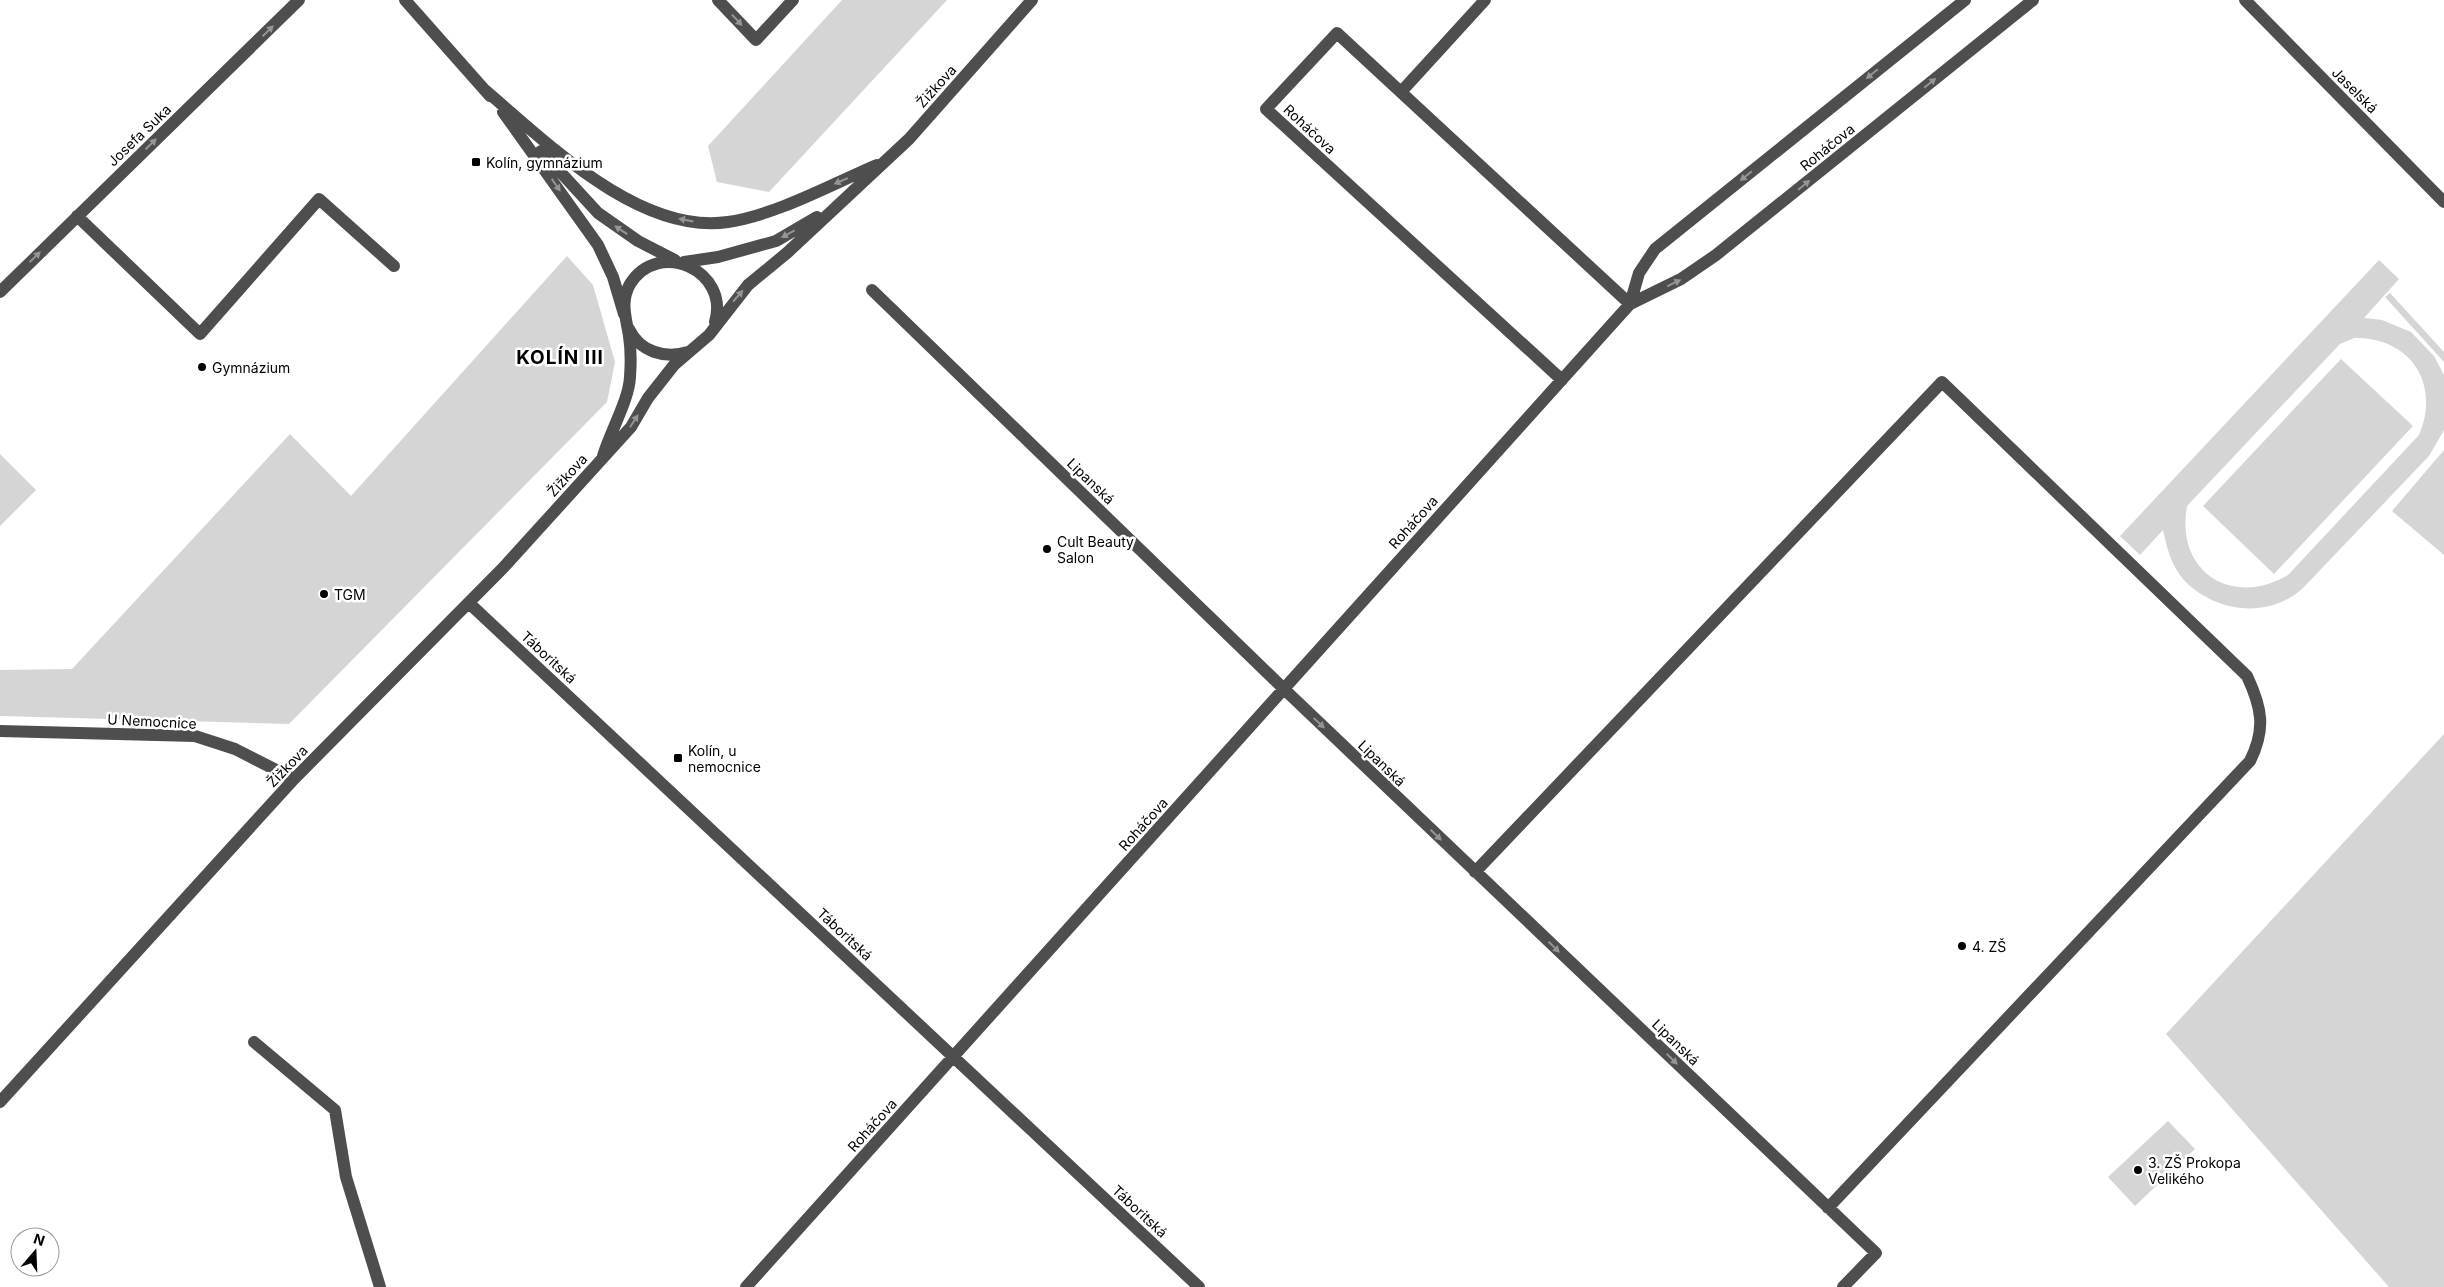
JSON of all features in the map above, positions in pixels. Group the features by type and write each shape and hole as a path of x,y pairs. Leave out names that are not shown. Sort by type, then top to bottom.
{"street":[{"name":"Josefa Suka","path":"0,292 299,0"},
{"path":"404,0 598,213 638,241 679,262"},
{"path":"718,0 756,40 793,0"},
{"name":"Žižkova","path":"0,1102 294,780 470,604 631,427 648,398 674,365 699,346 748,285 788,252 908,139 1032,0"},
{"path":"1400,92 1484,0"},
{"name":"Roháčova","path":"1630,304 1639,273 1655,249 1965,0"},
{"name":"Roháčova","path":"746,1287 1630,304 1681,279 1716,255 2033,0"},
{"name":"Jaselská","path":"2245,0 2444,202"},
{"name":"Roháčova","path":"1562,380 1266,109 1337,33 1630,304"},
{"path":"485,90 560,152 620,196 644,209 686,221 706,224 751,217 885,161"},
{"path":"485,90 535,154 598,245 613,277 625,318"},
{"name":"Žižkova","path":"602,458 630,381 630,348 625,318 625,296 636,277 650,266 662,262 679,262 718,257 776,241 819,216 857,188"},
{"path":"78,216 200,334 319,199 394,266"},
{"name":"Žižkova","path":"679,262 695,268 706,277 713,288 718,308 714,326 709,335"},
{"name":"Lipanská","path":"872,290 1284,690 1876,1253 1843,1287"},
{"name":"Žižkova","path":"625,318 638,342 662,354 680,354 699,346"},
{"path":"1476,872 1942,382 2247,676 2261,715 2260,732 2257,746 2250,760 1828,1208"},
{"name":"Táboritská","path":"470,604 1199,1287"},
{"name":"U Nemocnice","path":"0,731 195,736 236,750 294,780"},
{"path":"254,1042 335,1110 346,1177 380,1287"}],"shaded area":[{"path":"842,0 947,0 769,192 717,182 708,146"},
{"path":"567,256 593,285 615,362 607,402 289,724 0,716 0,670 72,669 290,434 351,496"},
{"path":"2379,260 2399,279 2364,318 2382,320 2411,332 2434,356 2444,375 2444,430 2429,456 2304,587 2290,598 2259,608 2242,608 2226,605 2210,599 2183,579 2172,562 2163,530 2140,555 2120,536","holes":["2354,338 2374,340 2391,345 2405,355 2416,367 2423,381 2426,398 2425,416 2419,435 2288,575 2267,584 2247,587 2228,585 2212,578 2199,566 2190,549 2186,529 2187,506 2340,344"]},
{"path":"2390,293 2444,352 2444,362 2385,297"},
{"path":"2341,359 2413,426 2274,574 2203,506"},
{"path":"2444,450 2444,555 2392,511"},
{"path":"0,454 36,490 0,526"},
{"path":"2444,734 2444,1287 2389,1287 2166,1034"},
{"path":"2168,1121 2195,1149 2135,1206 2108,1177"}],"place":[{"name":"Kolín, gymnázium","path":"476,162"},
{"name":"Gymnázium","path":"202,367"},
{"name":"Cult Beauty Salon","path":"1047,549"},
{"name":"TGM","path":"324,594"},
{"name":"Kolín, u nemocnice","path":"678,758"},
{"name":"4. ZŠ","path":"1962,946"},
{"name":"3. ZŠ Prokopa Velikého","path":"2138,1170"}],"district":[{"name":"KOLÍN III","path":"560,357"}]}
